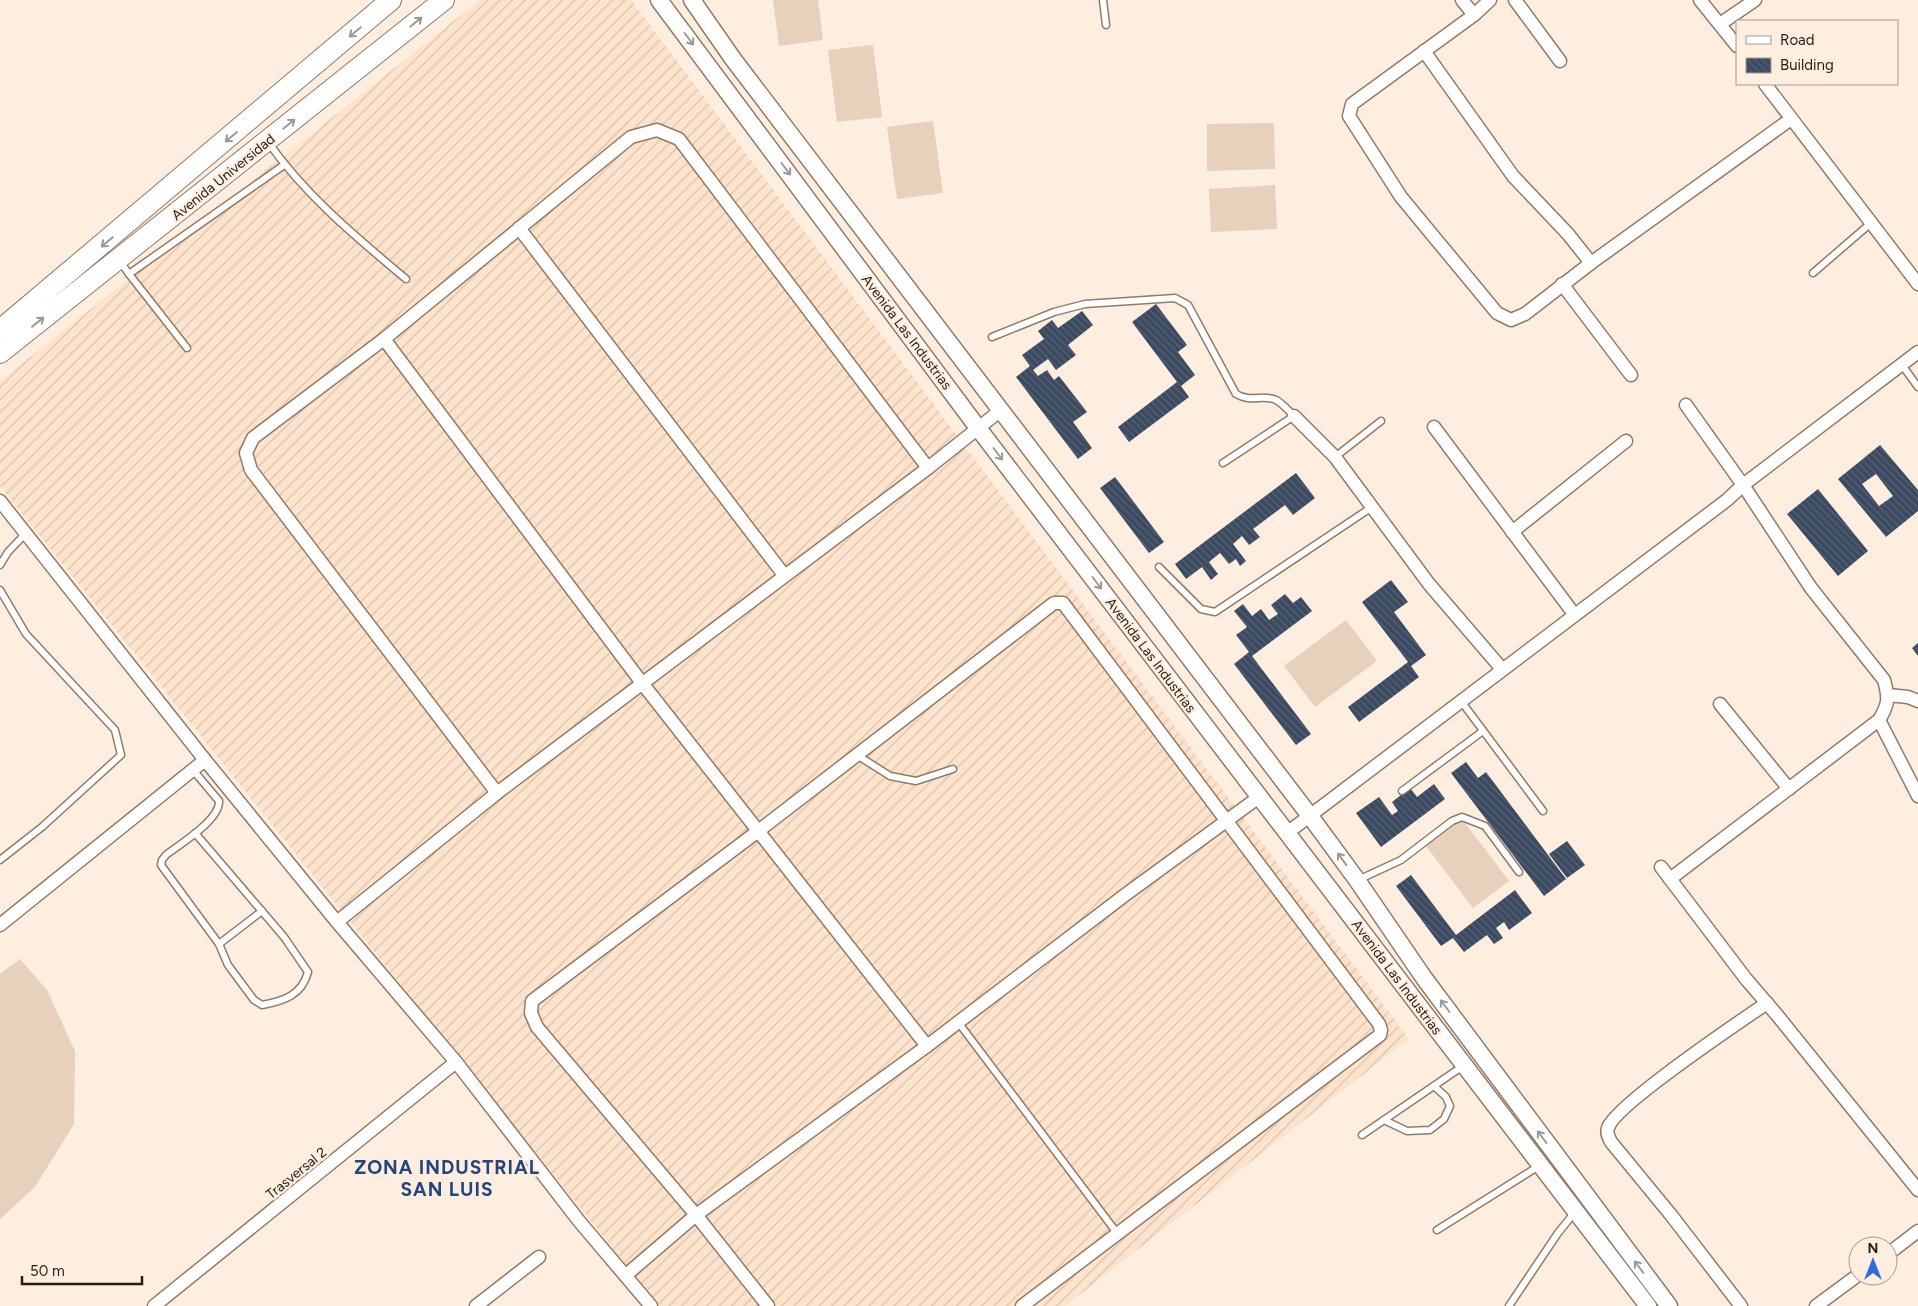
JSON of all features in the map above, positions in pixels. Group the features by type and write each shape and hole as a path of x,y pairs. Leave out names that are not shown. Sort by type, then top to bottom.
{"main road":[{"name":"Avenida Universidad","path":"0,330 391,0"},
{"name":"Avenida Universidad","path":"0,352 124,266 267,141 444,0"}],"street":[{"name":"Avenida Las Industrias","path":"659,0 978,428 1648,1306"},
{"name":"Avenida Las Industrias","path":"692,0 732,59 1310,816 1357,880 1424,978 1668,1306"},
{"path":"1462,0 1474,14"},
{"path":"1490,0 1474,14 1352,104 1349,116 1402,196 1497,314 1511,320 1525,314 1562,284 1791,119"},
{"path":"1514,0 1560,61"},
{"path":"1700,0 1736,45"},
{"path":"1720,24 1755,0"},
{"path":"1424,51 1513,176 1568,234 1591,263"},
{"path":"1766,85 1918,284"},
{"path":"497,793 251,470 246,453 253,438 384,339 632,137 657,130 679,139 928,468"},
{"path":"519,228 784,575"},
{"path":"1562,284 1631,375"},
{"path":"384,339 642,683 928,1046"},
{"path":"1286,832 1310,816 1502,668 1727,500 1743,485 1918,352"},
{"path":"1670,879 1879,720 1887,707 1888,695 1884,680 1811,588 1743,485 1686,405"},
{"path":"337,922 497,793 928,468 1001,410"},
{"path":"1294,416 1336,457 1429,584 1502,668"},
{"path":"1434,427 1574,614"},
{"path":"1512,532 1626,441"},
{"path":"0,501 205,760 337,922 456,1062 579,1220 651,1306"},
{"path":"768,1306 696,1215 537,1027 531,1013 532,1001 758,832 1054,603 1063,603 1379,1024 1381,1030 1380,1035 1022,1306"},
{"path":"1888,695 1908,697 1918,701"},
{"path":"1720,704 1789,789"},
{"path":"1879,720 1918,796"},
{"path":"0,925 205,760"},
{"path":"626,1275 696,1215 928,1046 1259,797"},
{"path":"1661,867 1746,979 1918,1190"},
{"path":"1741,1306 1671,1215 1611,1142 1608,1127 1620,1113 1664,1075 1767,1003"},
{"name":"Trasversal 2","path":"154,1306 456,1062"},
{"path":"1898,1246 1918,1231"},
{"path":"476,1306 539,1257"},
{"path":"1816,1306 1848,1282"}],"lane":[{"path":"1103,0 1106,25"},
{"path":"267,141 284,165 348,231 406,279"},
{"path":"188,348 124,266 284,165"},
{"path":"1813,273 1871,223"},
{"path":"992,337 1054,312 1085,304 1175,298 1188,305 1236,394 1245,399 1269,398 1276,400 1294,416 1223,463"},
{"path":"1902,365 1918,387"},
{"path":"1336,457 1381,421"},
{"path":"1159,567 1201,609 1215,612 1372,507"},
{"path":"0,565 8,552 26,533"},
{"path":"0,590 26,634 115,730 121,755 42,827 0,860"},
{"path":"1461,701 1543,811"},
{"path":"1402,791 1483,731"},
{"path":"857,755 890,776 916,781 953,769"},
{"path":"193,770 219,801 219,807 208,823 194,833 166,855 161,865 219,944 228,965 254,1000 262,1005 277,1002 299,991 306,983 308,972 284,937 194,833"},
{"path":"1357,880 1401,860 1452,821 1462,817 1485,826 1519,872"},
{"path":"219,944 262,911"},
{"path":"958,1022 1117,1233"},
{"path":"1362,1136 1464,1065"},
{"path":"1384,1120 1407,1131 1430,1130 1444,1119 1450,1106 1446,1097 1434,1086"},
{"path":"1437,1230 1540,1166"},
{"path":"1509,1306 1558,1232 1575,1211"}],"shaded area":[{"path":"480,0 631,0 1409,1039 1065,1306 659,1306 0,486 0,381"},
{"path":"773,0 818,0 823,40 779,46"},
{"path":"873,45 882,117 837,122 828,50"},
{"path":"933,121 943,193 897,199 887,127"},
{"path":"1274,123 1275,169 1207,171 1207,124"},
{"path":"1275,185 1277,229 1211,232 1209,189"},
{"path":"1346,620 1377,661 1315,707 1284,666"},
{"path":"1462,819 1509,881 1473,908 1426,846"},
{"path":"20,959 47,990 75,1051 74,1124 35,1187 0,1219 0,974"}],"building":[{"path":"1156,304 1187,345 1178,352 1195,375 1181,386 1189,397 1129,442 1118,427 1177,382 1132,322"},
{"path":"1082,311 1093,325 1068,345 1076,355 1056,370 1048,359 1033,370 1038,376 1047,370 1054,380 1059,376 1087,412 1073,422 1092,448 1078,459 1016,377 1030,366 1022,355 1044,339 1038,331 1052,320 1058,328"},
{"path":"1880,445 1918,490 1918,511 1886,537 1838,479","holes":["1876,474 1893,496 1879,506 1862,484"]},
{"path":"1296,473 1315,498 1293,515 1285,505 1253,529 1260,537 1249,545 1242,536 1233,544 1246,561 1240,566 1236,559 1229,564 1220,553 1209,562 1218,574 1211,580 1202,567 1186,579 1175,564"},
{"path":"1115,477 1164,542 1149,553 1100,488"},
{"path":"1818,489 1868,551 1838,576 1787,514"},
{"path":"1391,580 1408,602 1394,612 1426,655 1411,666 1419,677 1359,722 1348,707 1408,662 1362,602"},
{"path":"1285,594 1293,603 1301,597 1312,611 1252,656 1311,734 1296,745 1234,664 1249,652 1236,635 1247,627 1234,611 1243,604 1252,616 1261,609 1269,620 1278,614 1271,605"},
{"path":"1918,643 1918,656 1912,648"},
{"path":"1466,762 1478,778 1486,772 1566,879 1544,896 1451,773"},
{"path":"1434,784 1445,799 1381,847 1356,813 1379,797 1392,815 1398,811 1392,802 1410,788 1417,797"},
{"path":"1567,841 1585,865 1567,878 1549,854"},
{"path":"1411,875 1456,935 1515,890 1532,913 1509,930 1504,922 1496,928 1503,938 1494,944 1487,935 1464,952 1453,938 1441,946 1396,886"}],"district":[{"name":"ZONA INDUSTRIAL SAN LUIS","path":"447,1178"}]}
